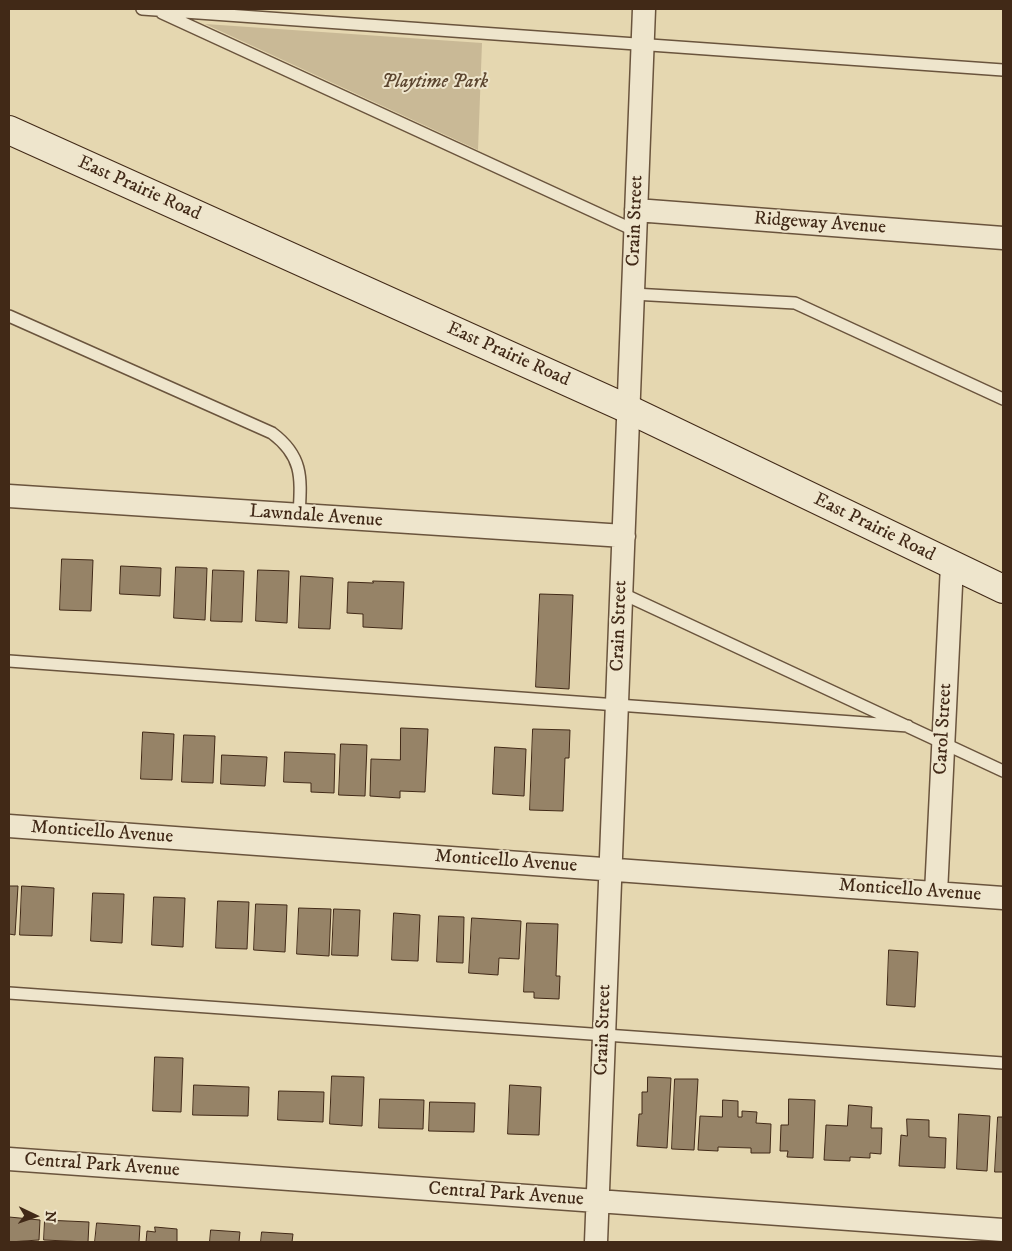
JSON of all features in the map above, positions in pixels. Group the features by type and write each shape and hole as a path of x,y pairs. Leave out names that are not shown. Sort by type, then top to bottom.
{"street":[{"name":"Crain Street","path":"596,1242 644,9"},
{"name":"East Prairie Road","path":"9,130 628,409 1003,589"},
{"name":"Ridgeway Avenue","path":"636,221 1003,238"},
{"name":"Lawndale Avenue","path":"9,496 624,536"},
{"name":"Carol Street","path":"936,893 952,565"},
{"name":"Monticello Avenue","path":"9,826 1003,898"},
{"name":"Central Park Avenue","path":"9,1159 1003,1230"}],"lane":[{"path":"142,9 1003,70"},
{"path":"156,10 636,221"},
{"path":"633,294 795,303 1003,399"},
{"path":"9,316 272,433 285,443 299,467 299,516"},
{"path":"621,593 1003,770"},
{"path":"9,661 908,726"},
{"path":"9,992 604,1036 1003,1062"}],"green space":[{"name":"Playtime Park","path":"205,24 482,43 478,150"}],"building":[{"path":"62,559 93,560 91,611 60,610"},
{"path":"121,566 161,568 160,596 120,594"},
{"path":"176,567 207,568 205,620 174,618"},
{"path":"213,570 244,571 242,622 211,621"},
{"path":"258,570 289,571 287,623 256,621"},
{"path":"301,576 333,578 330,629 299,628"},
{"path":"373,581 404,582 402,629 363,627 363,614 347,613 348,582 373,583"},
{"path":"540,594 573,595 569,689 536,687"},
{"path":"401,728 428,729 425,792 400,791 400,798 370,796 371,759 400,760"},
{"path":"533,729 570,730 569,758 565,758 563,811 530,810"},
{"path":"143,732 174,734 172,780 141,779"},
{"path":"184,735 215,736 213,783 182,782"},
{"path":"341,744 367,745 365,796 339,795"},
{"path":"495,747 526,749 524,796 493,794"},
{"path":"285,752 335,754 334,793 311,792 311,783 284,782"},
{"path":"222,755 267,757 265,786 221,784"},
{"path":"9,886 18,886 15,935 9,934"},
{"path":"22,886 54,888 52,936 20,935"},
{"path":"93,893 124,894 122,943 91,941"},
{"path":"154,897 185,898 183,947 152,945"},
{"path":"218,901 249,902 247,949 216,948"},
{"path":"256,904 287,905 285,952 254,950"},
{"path":"299,908 331,909 329,956 297,954"},
{"path":"334,909 360,910 358,956 332,955"},
{"path":"394,913 420,915 418,961 392,960"},
{"path":"439,916 464,917 463,963 437,962"},
{"path":"472,918 521,921 519,959 499,958 498,975 469,973"},
{"path":"527,923 558,924 556,976 560,976 559,999 534,998 534,992 524,992"},
{"path":"889,950 918,952 915,1007 887,1005"},
{"path":"155,1057 183,1058 181,1112 153,1111"},
{"path":"332,1076 364,1077 362,1126 330,1124"},
{"path":"648,1077 671,1078 667,1148 637,1146 639,1114 642,1114 642,1092 647,1092"},
{"path":"675,1079 698,1079 694,1150 672,1149"},
{"path":"194,1085 249,1087 248,1116 193,1115"},
{"path":"510,1085 541,1087 539,1135 508,1134"},
{"path":"279,1091 324,1092 323,1122 278,1120"},
{"path":"380,1099 424,1100 423,1129 379,1128"},
{"path":"789,1099 815,1100 813,1158 787,1157 788,1151 780,1151 781,1125 788,1125"},
{"path":"723,1100 738,1101 738,1117 742,1117 742,1111 757,1112 756,1123 771,1124 770,1153 751,1153 751,1148 718,1147 718,1151 698,1150 700,1116 722,1117"},
{"path":"430,1102 475,1103 474,1132 429,1131"},
{"path":"849,1105 872,1107 871,1128 882,1128 881,1154 870,1153 870,1158 850,1157 850,1161 824,1160 826,1125 847,1126"},
{"path":"959,1114 990,1116 987,1171 957,1169"},
{"path":"998,1117 1003,1117 1003,1172 995,1172"},
{"path":"907,1119 929,1120 929,1137 946,1138 945,1168 899,1166 901,1135 907,1136"},
{"path":"9,1217 40,1220 39,1240 9,1242"},
{"path":"45,1220 89,1222 88,1242 44,1240"},
{"path":"97,1223 140,1226 139,1242 95,1242"},
{"path":"155,1227 177,1229 177,1242 146,1242 147,1231 155,1232"},
{"path":"211,1230 240,1232 239,1242 210,1242"},
{"path":"262,1232 293,1234 292,1242 261,1242"}]}
